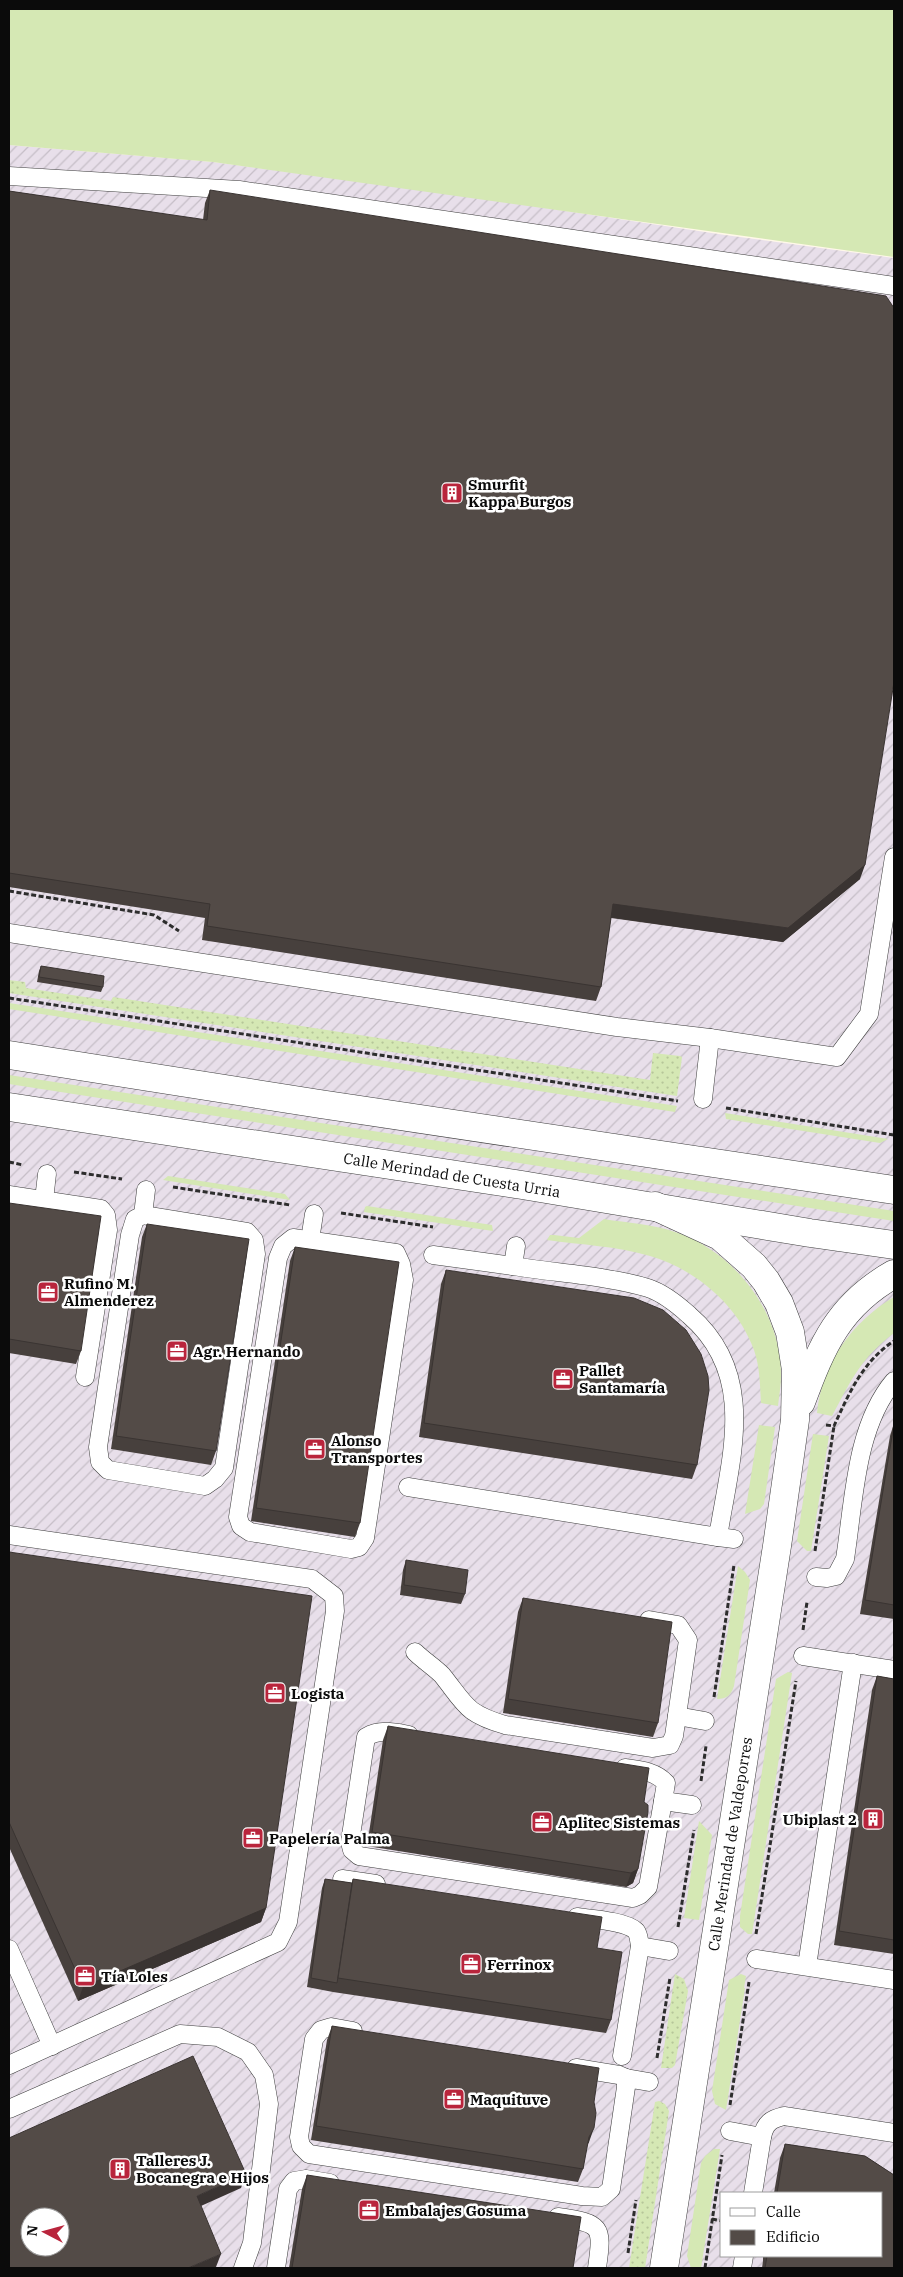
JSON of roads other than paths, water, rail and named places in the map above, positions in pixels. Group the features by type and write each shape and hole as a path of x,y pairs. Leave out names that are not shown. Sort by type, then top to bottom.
{"street":[{"path":"9,1056 894,1190"},
{"name":"Calle Merindad de Cuesta Urria","path":"9,1107 656,1206 810,1233 894,1245"},
{"name":"Calle Merindad de Valdeporres","path":"656,1206 720,1236 738,1250 766,1280 779,1303 790,1332 796,1370 795,1420 664,2268"},
{"name":"Calle Merindad de Valdeporres","path":"795,1420 822,1348 840,1321 857,1300 880,1282 894,1274"}],"lane":[{"path":"9,176 238,190 894,286"},
{"path":"9,933 608,1026 710,1038 837,1057 869,1014 894,857"},
{"path":"695,1101 710,1038"},
{"path":"44,1200 47,1174"},
{"path":"143,1215 146,1190"},
{"path":"9,1195 101,1209 106,1215 108,1230 85,1377"},
{"path":"310,1240 314,1214"},
{"path":"143,1215 247,1232 254,1240 256,1254 224,1468 215,1479 205,1486 108,1470 100,1462 98,1447 130,1235 135,1219 143,1215"},
{"path":"293,1238 310,1240 396,1253 401,1264 404,1280 365,1538 359,1547 350,1549 250,1532 241,1526 238,1517 278,1258 283,1246 293,1238"},
{"path":"513,1266 516,1246"},
{"path":"408,1487 726,1538 736,1424 732,1388 722,1354 706,1332 677,1304 650,1289 624,1283 433,1255"},
{"path":"816,1577 827,1578 836,1576 844,1560 864,1436 884,1393 894,1381"},
{"path":"9,1535 312,1579 334,1596 335,1611 288,1922 278,1942 9,2065"},
{"path":"414,1652 440,1674 464,1705 484,1718 505,1725 653,1748 670,1745 677,1716 688,1640 685,1633 678,1626 629,1617"},
{"path":"804,1656 894,1670"},
{"path":"807,1966 853,1664"},
{"path":"677,1716 706,1721"},
{"path":"424,1737 385,1731 375,1732 366,1736 350,1842 352,1850 359,1856 633,1898 640,1895 648,1887 666,1783 660,1777 644,1771 606,1765"},
{"path":"663,1801 696,1798"},
{"path":"342,1879 391,1887"},
{"path":"556,1914 624,1925 636,1931 640,1946 622,2056"},
{"path":"640,1946 670,1951"},
{"path":"9,1949 52,2046"},
{"path":"756,1959 894,1980"},
{"path":"370,2034 331,2027 321,2030 314,2039 299,2138 301,2146 310,2154 582,2196 602,2197 611,2189 626,2078"},
{"path":"9,2109 180,2034 218,2037 248,2052 264,2075 269,2104 252,2243 242,2268"},
{"path":"555,2064 649,2082"},
{"path":"753,2192 764,2126 774,2118 784,2116 894,2133"},
{"path":"730,2131 762,2136"},
{"path":"276,2268 288,2189 294,2181 306,2179 344,2185"},
{"path":"539,2214 578,2220 596,2227 601,2238 597,2268"}],"place":[{"name":"Smurfit Kappa Burgos","path":"452,493"},
{"name":"Rufino M. Almenderez","path":"48,1292"},
{"name":"Agr. Hernando","path":"177,1351"},
{"name":"Pallet Santamaría","path":"563,1379"},
{"name":"Alonso Transportes","path":"315,1449"},
{"name":"Logista","path":"275,1693"},
{"name":"Ubiplast 2","path":"873,1819"},
{"name":"Aplitec Sistemas","path":"542,1822"},
{"name":"Papelería Palma","path":"253,1838"},
{"name":"Ferrinox","path":"471,1964"},
{"name":"Tía Loles","path":"85,1976"},
{"name":"Maquituve","path":"454,2099"},
{"name":"Talleres J. Bocanegra e Hijos","path":"120,2169"},
{"name":"Embalajes Gosuma","path":"369,2210"}]}
